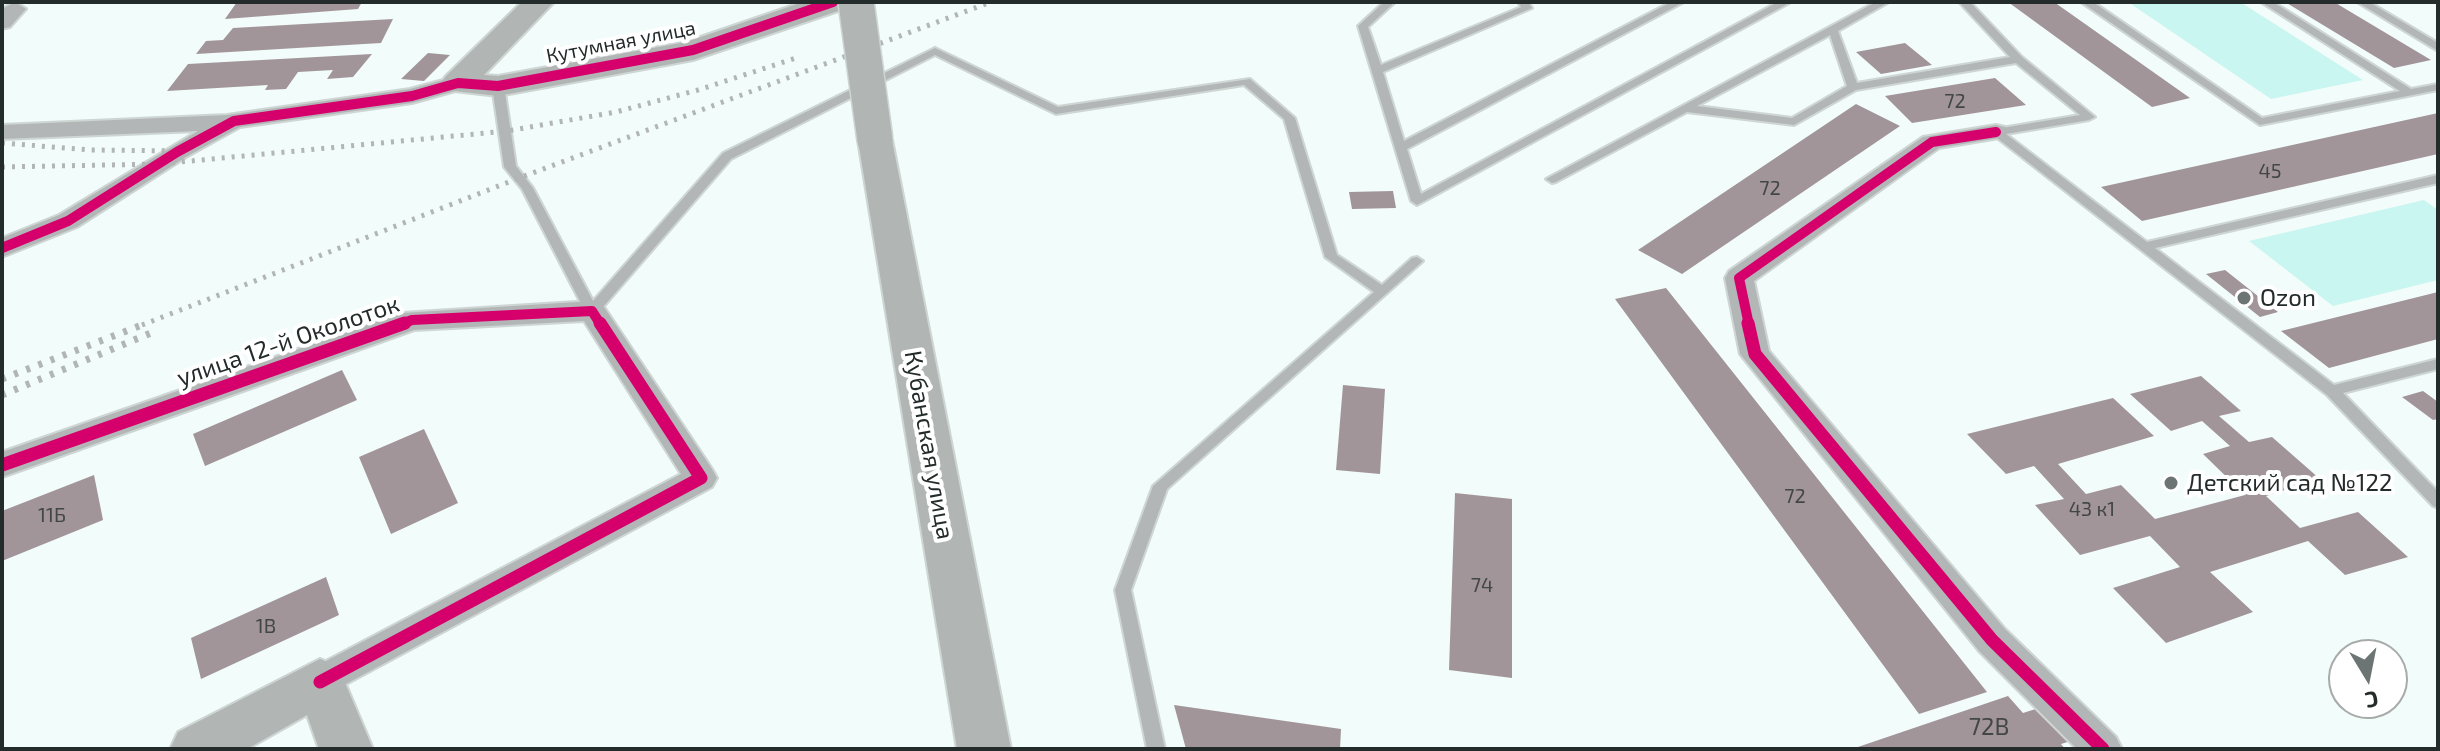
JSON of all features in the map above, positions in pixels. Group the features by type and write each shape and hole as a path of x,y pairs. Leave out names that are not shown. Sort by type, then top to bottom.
{"main road":[{"path":"458,83 539,2"},
{"name":"Кутумная улица","path":"458,83 498,86 693,50 833,2"},
{"name":"Кубанская улица","path":"856,2 875,140 984,749"},
{"path":"197,749 320,682 346,749"}],"street":[{"path":"2,132 234,121 412,96 458,83"},
{"path":"2,248 68,221 177,152 234,121"},
{"path":"1996,132 1932,142 1739,278 1755,354 1992,640 2103,749"},
{"path":"320,682 701,478 592,311"},
{"name":"улица 12-й Околоток","path":"2,465 412,320 592,311"}],"lane":[{"path":"1390,2 1363,26 1417,201 1786,2"},
{"path":"1376,71 1527,8 1523,2"},
{"path":"1400,148 1679,2"},
{"path":"1552,179 1884,2"},
{"path":"1964,2 2018,59 2089,117 1996,132"},
{"path":"2086,2 2260,122 2438,87"},
{"path":"2266,2 2410,93"},
{"path":"2362,2 2438,48"},
{"path":"1833,30 1853,87"},
{"path":"498,86 510,167 527,188 592,311 727,156 935,51 1056,111 1246,81 1289,118 1331,257 1381,290"},
{"path":"1685,108 1794,122 1853,87 2018,59"},
{"path":"1996,132 2332,391 2438,502"},
{"path":"2147,246 2438,179"},
{"path":"1156,749 1123,590 1161,486 1417,261"},
{"path":"2332,391 2438,364"}],"shaded area":[{"path":"2128,2 2240,2 2363,80 2271,99"},
{"path":"2424,200 2438,210 2438,280 2333,306 2249,241"}],"building":[{"path":"237,2 362,2 358,9 225,19"},
{"path":"2008,2 2054,2 2190,98 2152,107"},
{"path":"2285,2 2334,2 2431,60 2394,68"},
{"path":"393,19 381,43 196,54 206,41 223,40 233,28"},
{"path":"1905,43 1932,65 1881,74 1856,52"},
{"path":"428,53 450,55 424,81 401,79"},
{"path":"372,54 353,77 327,79 333,70 298,72 286,89 265,90 268,85 167,91 188,64"},
{"path":"1995,78 2026,105 1912,123 1885,96"},
{"path":"1856,104 1900,126 1682,274 1638,250"},
{"path":"2438,113 2438,154 2142,221 2101,187"},
{"path":"1393,191 1396,208 1352,209 1349,192"},
{"path":"2225,270 2278,312 2260,317 2206,274"},
{"path":"1666,288 1987,692 1919,714 1615,299"},
{"path":"2438,292 2438,339 2329,368 2281,331"},
{"path":"342,370 357,400 205,466 193,434"},
{"path":"2201,376 2241,411 2219,416 2249,442 2272,437 2320,479 2266,496 2300,528 2358,512 2408,557 2345,575 2308,541 2210,572 2253,612 2166,643 2113,588 2180,567 2150,536 2080,555 2035,505 2064,499 2034,466 2006,474 1967,434 2113,398 2154,436 2058,464 2086,494 2121,485 2155,519 2245,495 2203,454 2230,446 2202,421 2171,431 2130,394"},
{"path":"1343,385 1385,389 1380,474 1336,470"},
{"path":"2423,391 2438,402 2438,419 2433,420 2402,397"},
{"path":"424,429 458,503 391,534 359,457"},
{"path":"94,475 103,520 2,561 2,511"},
{"path":"1455,493 1512,499 1512,678 1449,670"},
{"path":"326,577 339,615 201,679 191,638"},
{"path":"2008,696 2023,713 2045,706 2074,740 2061,744 2065,749 1852,749"},
{"path":"1174,705 1341,729 1340,749 1186,749"}],"railway":[{"path":"142,325 519,178 991,2"},
{"path":"2,167 159,164 507,131 616,112 698,90 796,58"},
{"path":"2,143 90,150 188,151"},
{"path":"2,379 147,323"},
{"path":"2,395 151,333"}],"cycle path":[{"path":"2,248 68,221 177,152 234,121 412,96 458,83 498,86 693,50 833,2"},
{"path":"1996,132 1932,142 1739,278 1755,354 1992,640 2103,749"},
{"path":"2,465 412,320 592,311 701,478 320,682"}],"place":[{"name":"Ozon","path":"2244,298"},
{"name":"Детский сад №122","path":"2171,483"}]}
